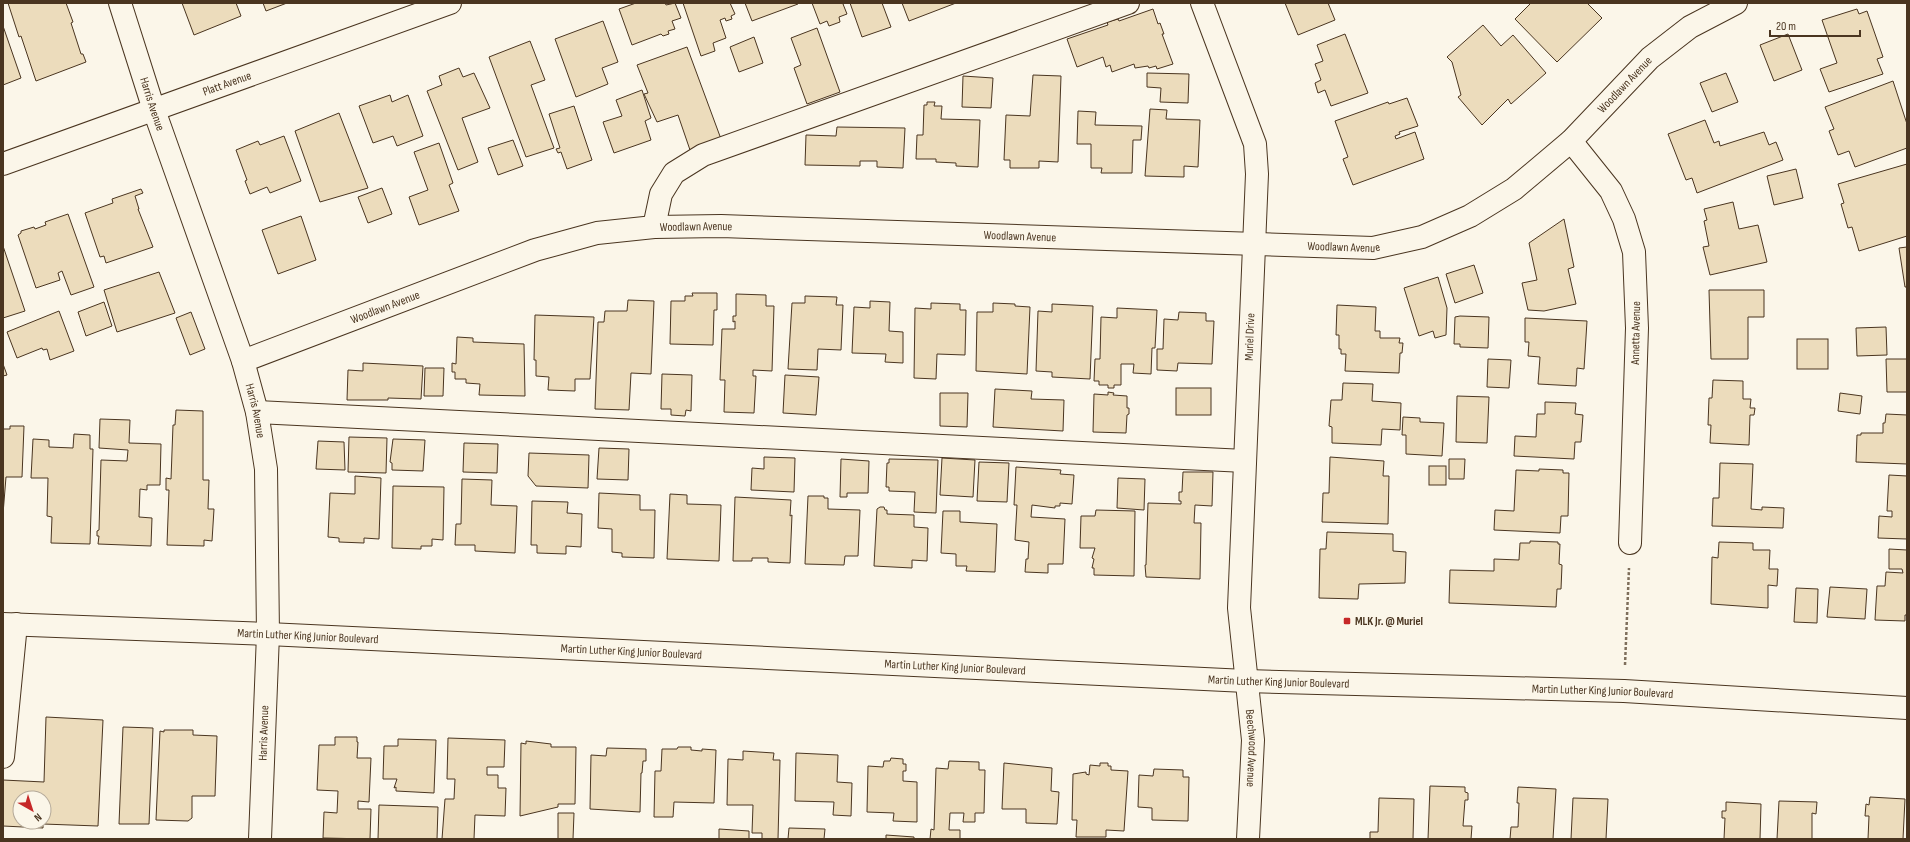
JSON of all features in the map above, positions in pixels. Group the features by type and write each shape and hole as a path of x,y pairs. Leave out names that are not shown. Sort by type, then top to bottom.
{"street":[{"name":"Harris Avenue","path":"120,3 154,110 243,361 257,412 266,469 268,634 260,839"},
{"name":"Platt Avenue","path":"3,164 450,3"},
{"path":"654,227 661,194 674,173 703,155 1128,3"},
{"name":"Muriel Drive","path":"1202,3 1255,144 1257,174 1239,608 1246,681"},
{"name":"Woodlawn Avenue","path":"243,361 535,250 597,233 654,227 721,226 1373,248 1422,237 1470,216 1514,189 1571,141 1650,58 1690,27 1736,3"},
{"name":"Annetta Avenue","path":"1571,141 1611,191 1624,219 1634,252 1637,328 1630,544"},
{"path":"257,412 1245,461"},
{"path":"3,756 9,624"},
{"name":"Martin Luther King Junior Boulevard","path":"9,624 268,634 1246,681 1624,691 1907,708"},
{"name":"Beechwood Avenue","path":"1246,681 1253,740 1248,839"}],"path":[{"path":"1624,691 1630,544"}],"building":[{"path":"8,3 66,3 73,22 71,23 81,54 83,54 86,62 36,81"},
{"path":"182,3 236,3 241,16 194,35"},
{"path":"263,3 287,3 266,11"},
{"path":"636,3 665,3 666,5 675,3 681,18 672,21 675,29 668,31 669,34 663,36 661,34 632,45 619,9"},
{"path":"683,3 730,3 735,14 731,16 732,19 726,21 725,18 720,20 726,38 713,43 715,51 701,56"},
{"path":"745,3 797,3 798,4 752,21"},
{"path":"812,3 845,3 843,4 847,14 839,17 840,22 829,26 827,21 820,24"},
{"path":"850,3 882,3 891,27 862,37"},
{"path":"902,3 956,3 909,21"},
{"path":"1285,3 1328,3 1335,20 1298,35"},
{"path":"1531,3 1587,3 1602,18 1557,62 1515,19"},
{"path":"1153,9 1158,24 1160,23 1164,34 1162,34 1173,64 1157,69 1156,66 1149,68 1148,66 1135,68 1134,64 1112,72 1110,65 1106,67 1103,57 1077,67 1067,39 1108,25 1107,22 1118,19 1119,21"},
{"path":"1857,9 1859,14 1867,11 1883,57 1877,59 1883,74 1829,92 1820,69 1837,63 1822,20"},
{"path":"603,21 618,62 602,68 608,84 576,97 555,39"},
{"path":"1483,25 1501,46 1513,35 1546,73 1511,104 1508,99 1482,125 1458,97 1461,95 1452,62 1447,57"},
{"path":"3,26 21,78 3,85"},
{"path":"817,28 840,92 807,104 794,68 801,65 791,38"},
{"path":"1345,34 1368,93 1331,106 1325,90 1318,93 1315,83 1321,80 1315,64 1323,61 1317,45"},
{"path":"1788,34 1802,70 1774,81 1760,45"},
{"path":"754,37 763,63 739,72 730,47"},
{"path":"530,41 545,80 531,85 554,148 526,157 489,57"},
{"path":"687,47 721,139 690,150 678,115 657,122 644,94 648,93 637,65"},
{"path":"459,68 463,77 474,73 490,108 462,118 478,162 458,170 427,91 442,85 439,76"},
{"path":"1147,73 1189,74 1188,103 1160,102 1161,88 1147,87"},
{"path":"1726,73 1738,102 1712,112 1700,83"},
{"path":"1033,75 1061,76 1058,162 1039,161 1039,168 1010,168 1010,160 1004,160 1006,115 1030,116"},
{"path":"963,76 993,78 991,108 962,107"},
{"path":"1893,81 1907,124 1907,148 1855,167 1849,151 1838,155 1829,131 1834,129 1825,107"},
{"path":"642,90 651,118 645,121 651,140 614,153 603,122 622,116 616,100"},
{"path":"390,95 392,102 408,95 423,136 397,146 393,136 373,143 359,106"},
{"path":"1407,98 1418,126 1399,132 1400,134 1395,136 1396,139 1415,132 1424,159 1353,185 1343,159 1348,157 1335,121 1388,102 1389,104"},
{"path":"927,102 935,102 934,106 942,106 941,119 980,120 978,167 956,166 956,163 936,162 936,159 916,159 917,135 923,135 924,105 927,105"},
{"path":"574,106 592,160 567,169 561,152 558,153 556,149 560,148 549,114"},
{"path":"1150,109 1167,110 1166,119 1200,120 1198,167 1184,166 1184,177 1145,176"},
{"path":"1078,111 1096,112 1095,125 1142,126 1141,140 1133,140 1132,173 1101,173 1102,168 1091,168 1091,144 1077,144"},
{"path":"339,113 368,188 320,202 295,131"},
{"path":"1705,120 1714,143 1719,141 1720,146 1764,132 1769,145 1776,142 1783,160 1697,193 1692,178 1686,180 1668,134"},
{"path":"837,127 905,128 903,168 877,167 877,161 860,161 860,166 805,165 806,135 836,136"},
{"path":"284,136 301,181 270,193 267,187 250,194 245,181 247,180 236,150 258,141 260,145"},
{"path":"513,140 523,166 498,175 488,148"},
{"path":"439,143 453,183 449,185 459,211 419,225 409,197 428,190 414,152"},
{"path":"1907,164 1907,236 1859,251 1852,227 1848,228 1841,204 1844,203 1838,184"},
{"path":"1796,169 1803,198 1774,205 1767,176"},
{"path":"382,188 392,214 368,223 358,197"},
{"path":"141,189 143,193 135,196 138,209 153,247 106,263 104,256 100,257 85,213 113,203 112,199"},
{"path":"1733,202 1739,229 1758,225 1767,262 1710,275 1703,247 1709,246 1704,221 1707,220 1704,209"},
{"path":"68,214 94,287 71,295 62,271 58,273 60,280 36,288 18,235 21,231 34,227 35,229 46,225 45,222"},
{"path":"301,216 316,260 278,274 262,230"},
{"path":"1564,219 1574,267 1568,269 1576,304 1544,311 1528,310 1522,283 1537,280 1529,243"},
{"path":"3,246 25,311 3,318"},
{"path":"1907,247 1907,287 1905,287 1899,248"},
{"path":"1474,265 1483,293 1455,303 1446,274"},
{"path":"159,272 175,313 117,332 104,290"},
{"path":"1438,277 1447,308 1446,335 1435,338 1433,331 1419,336 1404,288"},
{"path":"1709,290 1764,290 1764,317 1748,317 1748,359 1711,359"},
{"path":"692,293 717,293 717,310 714,310 713,345 670,344 671,301 685,301 685,296 693,296"},
{"path":"736,294 766,295 766,306 774,306 772,371 753,370 753,376 756,376 754,413 724,412 725,380 720,380 722,329 735,329 735,321 733,322 733,316 736,316"},
{"path":"805,296 837,297 836,305 843,305 841,350 818,349 817,370 788,369 792,303 805,303"},
{"path":"628,300 654,301 651,374 631,373 629,410 595,409 598,322 604,322 605,311 627,311"},
{"path":"870,301 890,302 889,331 903,332 903,363 885,362 886,354 852,353 854,307 870,308"},
{"path":"104,302 112,326 86,336 78,312"},
{"path":"931,303 960,304 960,310 966,310 965,355 937,354 936,379 914,378 915,308 931,309"},
{"path":"993,303 1015,304 1015,306 1030,307 1027,374 976,371 977,312 993,312"},
{"path":"1052,304 1093,306 1090,379 1052,377 1052,372 1036,371 1038,311 1052,312"},
{"path":"1337,305 1376,307 1375,331 1380,331 1380,338 1400,338 1399,343 1403,343 1402,353 1400,353 1399,373 1345,371 1346,354 1341,354 1341,349 1339,349 1339,335 1336,335"},
{"path":"1117,308 1157,310 1155,348 1152,348 1151,374 1133,373 1134,364 1121,364 1121,385 1114,385 1114,388 1108,388 1108,385 1099,385 1099,381 1094,381 1095,359 1100,359 1101,317 1117,318"},
{"path":"59,311 74,351 50,360 47,349 43,350 42,348 17,358 7,332"},
{"path":"191,312 205,349 190,355 176,318"},
{"path":"1179,312 1206,313 1206,321 1214,321 1212,364 1178,363 1177,371 1157,370 1157,349 1163,349 1164,319 1178,320"},
{"path":"535,315 594,317 590,379 575,379 575,391 548,390 549,377 536,376 536,360 534,360"},
{"path":"1455,317 1489,317 1488,348 1460,347 1460,344 1454,344"},
{"path":"1525,318 1587,321 1584,369 1577,368 1576,386 1538,384 1540,357 1528,356 1529,342 1525,342"},
{"path":"1886,327 1887,355 1857,356 1856,328"},
{"path":"457,337 473,338 473,342 524,344 525,396 479,395 480,384 466,383 466,379 455,379 455,372 452,372 452,363 456,364"},
{"path":"1797,339 1828,339 1828,369 1797,369"},
{"path":"1488,359 1511,360 1509,388 1487,387"},
{"path":"1886,359 1907,359 1907,392 1887,392"},
{"path":"363,363 423,366 421,399 388,398 388,400 347,400 348,370 363,371"},
{"path":"3,364 7,375 3,376"},
{"path":"425,368 444,368 443,396 424,396"},
{"path":"662,374 692,375 691,411 686,410 685,416 671,415 671,409 661,409"},
{"path":"785,375 819,377 816,415 783,413"},
{"path":"1713,380 1743,381 1743,399 1751,399 1750,408 1755,408 1754,415 1750,415 1749,445 1710,443 1711,425 1708,425 1709,398 1712,398"},
{"path":"1343,383 1373,384 1372,401 1401,403 1400,430 1382,429 1381,445 1332,443 1332,427 1329,426 1331,400 1342,400"},
{"path":"1176,388 1211,388 1211,415 1176,415"},
{"path":"995,389 1032,391 1031,399 1064,400 1063,431 993,427"},
{"path":"1108,392 1114,393 1113,395 1127,396 1127,408 1129,408 1129,414 1127,415 1126,433 1093,432 1094,394 1108,395"},
{"path":"940,393 968,393 967,427 940,426"},
{"path":"1840,393 1862,396 1860,414 1838,411"},
{"path":"1457,396 1489,397 1487,443 1456,442"},
{"path":"1545,402 1576,403 1575,414 1583,415 1581,442 1575,442 1574,459 1514,456 1515,436 1536,437 1537,414 1545,414"},
{"path":"176,410 203,411 203,480 209,480 208,509 214,509 212,541 204,540 204,546 167,545 169,490 166,490 166,478 171,479 173,425 175,425"},
{"path":"1886,414 1907,415 1907,464 1856,462 1857,435 1861,435 1861,433 1883,433 1883,423 1885,423"},
{"path":"1403,417 1420,418 1420,422 1444,423 1442,456 1406,454 1406,435 1402,435"},
{"path":"100,419 130,420 129,443 161,444 160,485 147,485 147,490 140,489 139,517 152,518 151,546 98,544 99,536 97,536 97,531 99,530 101,460 127,461 128,450 99,448"},
{"path":"10,426 24,426 22,477 6,477 3,514 3,429 10,429"},
{"path":"74,434 90,435 90,449 93,449 90,544 51,543 52,517 47,516 48,478 31,478 33,439 49,440 49,447 73,448"},
{"path":"349,437 387,438 386,473 348,472"},
{"path":"393,439 425,440 423,471 392,470 392,463 390,462"},
{"path":"318,441 344,442 345,470 316,469"},
{"path":"464,443 498,444 497,473 463,472"},
{"path":"599,448 629,449 628,480 597,479"},
{"path":"529,453 589,455 588,488 536,486 528,476"},
{"path":"764,457 795,458 794,492 751,490 752,468 764,469"},
{"path":"1330,457 1384,461 1383,476 1389,476 1388,524 1322,522 1323,493 1329,493"},
{"path":"942,458 975,460 973,497 940,495"},
{"path":"841,459 869,461 868,493 847,493 847,497 840,497"},
{"path":"889,459 938,460 936,513 914,512 915,492 889,491 889,487 886,487 887,463 889,463"},
{"path":"1449,459 1465,459 1464,479 1449,479"},
{"path":"979,462 1009,463 1007,502 977,501"},
{"path":"1720,463 1753,464 1751,509 1762,510 1762,507 1784,508 1783,528 1712,526 1713,498 1719,498"},
{"path":"1429,466 1446,466 1446,485 1429,485"},
{"path":"1016,467 1061,470 1060,474 1074,475 1072,504 1060,503 1060,506 1055,506 1055,508 1032,505 1031,517 1065,519 1063,564 1048,564 1048,573 1025,572 1026,559 1028,559 1029,542 1015,540 1017,505 1014,505"},
{"path":"1539,469 1563,470 1563,473 1569,473 1568,516 1561,516 1560,533 1494,530 1495,510 1514,511 1516,470 1539,471"},
{"path":"1183,472 1213,472 1212,506 1195,505 1194,523 1201,523 1200,579 1146,577 1145,565 1148,503 1181,504 1181,501 1179,501 1179,492 1182,492"},
{"path":"1889,475 1907,476 1907,539 1878,538 1879,516 1892,517 1892,511 1887,511"},
{"path":"355,476 381,478 379,539 364,538 364,543 339,542 339,538 328,537 330,493 355,494"},
{"path":"1118,478 1145,479 1144,510 1117,508"},
{"path":"462,479 492,480 491,505 517,506 515,553 475,551 475,545 455,545 456,524 461,524"},
{"path":"393,486 444,487 443,540 432,539 432,546 421,546 421,549 392,548"},
{"path":"599,493 640,495 640,510 655,510 654,558 622,557 622,553 612,552 612,529 598,528"},
{"path":"670,494 687,495 687,504 721,505 719,561 667,559"},
{"path":"808,496 824,496 824,498 828,498 828,509 860,510 858,556 845,556 844,565 805,564"},
{"path":"735,497 791,500 790,516 792,515 790,563 768,562 768,558 752,558 752,561 733,561"},
{"path":"532,501 568,502 567,513 582,514 581,547 566,546 566,554 537,553 537,545 531,545"},
{"path":"884,507 885,510 887,510 887,514 914,515 914,527 928,528 927,561 912,560 912,568 874,566 877,509"},
{"path":"1096,510 1135,511 1134,576 1094,575 1094,568 1092,568 1094,559 1092,558 1095,548 1080,548 1081,516 1095,516"},
{"path":"943,511 960,511 960,522 997,524 995,572 966,571 967,566 956,566 956,554 941,553"},
{"path":"1327,532 1393,534 1393,551 1406,552 1405,583 1359,584 1358,599 1319,598 1320,549 1326,549"},
{"path":"1530,541 1558,542 1558,544 1560,544 1559,564 1562,565 1561,589 1557,589 1556,607 1449,603 1450,570 1494,571 1494,559 1519,560 1520,543 1530,543"},
{"path":"1719,542 1753,543 1753,550 1770,550 1769,569 1778,569 1777,586 1768,585 1768,608 1711,604 1712,557 1718,558"},
{"path":"1889,549 1907,550 1907,615 1905,615 1905,621 1875,620 1877,586 1885,586 1886,572 1903,573 1902,569 1889,569"},
{"path":"1830,587 1867,589 1865,619 1827,617"},
{"path":"1796,588 1818,589 1817,623 1794,622"},
{"path":"46,717 103,720 98,826 52,824 52,790 12,790 12,826 3,826 3,780 44,782"},
{"path":"123,727 153,728 149,824 119,824"},
{"path":"164,730 193,730 193,735 217,736 215,796 192,796 192,818 188,821 156,820 160,731 164,732"},
{"path":"335,737 357,737 357,758 371,758 369,802 358,801 358,809 371,809 370,839 323,838 324,812 337,813 338,791 317,790 319,745 335,745"},
{"path":"448,738 505,740 504,767 487,767 487,775 498,775 498,788 506,788 505,816 475,815 474,839 442,839 445,799 454,799 455,779 447,779"},
{"path":"398,739 436,740 434,793 396,791 396,787 394,788 397,779 383,779 384,746 398,746"},
{"path":"526,741 551,744 551,747 576,747 575,804 558,804 558,807 520,816 521,743 526,744"},
{"path":"678,747 691,747 691,750 702,751 702,749 716,750 714,803 674,802 673,817 654,817 655,771 661,771 662,749 677,749"},
{"path":"607,748 646,749 646,761 643,761 641,773 640,812 590,809 591,755 606,756"},
{"path":"743,751 774,753 773,760 780,760 778,839 762,839 762,833 752,833 753,805 727,805 728,759 743,760"},
{"path":"796,753 838,755 837,782 852,783 851,816 833,815 834,802 795,801"},
{"path":"891,758 903,759 903,764 906,764 906,771 903,771 903,781 917,782 917,822 893,821 894,813 867,812 868,766 883,767 884,761 890,761"},
{"path":"949,761 979,762 979,770 985,770 984,813 975,813 975,822 963,822 964,813 950,813 949,830 960,830 960,839 930,839 931,829 934,830 936,768 948,769"},
{"path":"1004,763 1052,768 1051,791 1059,792 1057,824 1026,823 1026,809 1002,809"},
{"path":"1100,763 1108,763 1108,766 1111,766 1111,770 1128,771 1124,831 1106,830 1106,837 1076,837 1077,820 1072,820 1073,774 1086,772 1086,774 1089,775 1090,765 1100,766"},
{"path":"1154,769 1183,770 1183,777 1189,777 1188,821 1152,820 1152,808 1138,807 1139,775 1153,776"},
{"path":"1430,786 1465,787 1465,792 1468,793 1468,800 1465,800 1463,826 1472,826 1471,839 1428,839"},
{"path":"1518,787 1556,789 1553,839 1510,839 1511,827 1518,827"},
{"path":"1870,797 1905,799 1903,839 1868,839 1869,816 1865,816 1866,804 1869,805"},
{"path":"1379,798 1414,799 1413,839 1370,839 1370,832 1378,832"},
{"path":"1573,798 1608,799 1606,839 1571,839"},
{"path":"1779,801 1817,802 1816,814 1812,813 1812,839 1777,839"},
{"path":"1726,802 1761,804 1760,839 1724,839 1725,818 1722,818 1722,811 1726,811"},
{"path":"379,805 438,807 437,839 378,839"},
{"path":"558,813 574,813 573,839 558,839"},
{"path":"789,828 825,829 824,839 788,839"},
{"path":"719,829 749,831 749,839 719,839"},
{"path":"886,835 914,837 914,839 886,839"}],"place":[{"name":"MLK Jr. @ Muriel","path":"1347,621"}]}
